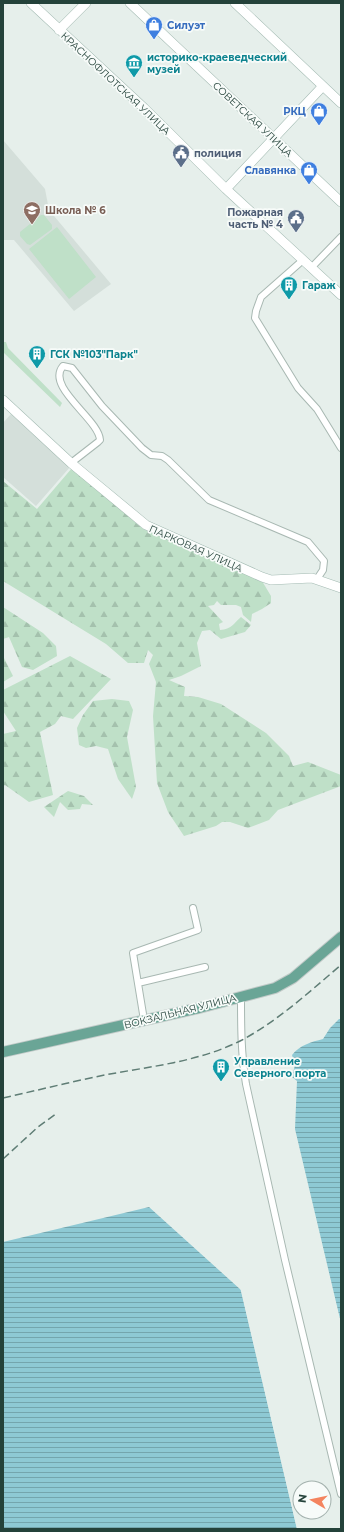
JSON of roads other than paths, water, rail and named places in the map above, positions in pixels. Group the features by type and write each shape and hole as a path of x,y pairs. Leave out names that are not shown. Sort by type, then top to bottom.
{"main road":[{"name":"ВОКЗАЛЬНАЯ УЛИЦА","path":"3,1052 144,1020 283,984 293,978 341,938"}],"street":[{"name":"КРАСНОФЛОТСКАЯ УЛИЦА","path":"31,3 139,103 226,189 341,295"},
{"path":"59,30 86,3"},
{"name":"СОВЕТСКАЯ УЛИЦА","path":"130,3 341,202"},
{"path":"235,3 341,103"},
{"path":"226,189 323,86"},
{"path":"311,268 341,237"},
{"path":"303,260 261,297 256,311 256,318 298,388 317,409 341,448"},
{"path":"71,463 98,442 100,437 95,428 61,385 60,372 63,366 72,368 102,406 142,448 151,455 162,456 168,460 209,500 308,542 324,561 323,570 317,579"},
{"name":"ПАРКОВАЯ УЛИЦА","path":"3,400 71,463 146,526 270,580 312,578 341,588"},
{"path":"144,1020 133,953 198,930 192,908"},
{"path":"138,982 205,967"},
{"path":"241,996 241,1040 246,1084 285,1260 341,1494"}],"water":[{"path":"339,1019 341,1019 341,1323 295,1129 297,1081 292,1077 295,1065 292,1055 302,1046 323,1039 330,1028"},
{"path":"149,1207 241,1290 292,1508 292,1520 295,1520 297,1529 3,1529 3,1242"}],"railway":[{"path":"3,1098 97,1077 177,1062 226,1047 242,1040 269,1024 341,965"},
{"path":"3,1159 38,1127 57,1113"}],"place":[{"name":"Силуэт","path":"154,40"},
{"name":"историко-краеведческий музей","path":"134,78"},
{"name":"РКЦ","path":"319,126"},
{"name":"полиция","path":"181,168"},
{"name":"Славянка","path":"309,185"},
{"name":"Школа № 6","path":"32,225"},
{"name":"Пожарная часть № 4","path":"296,233"},
{"name":"Гараж","path":"289,300"},
{"name":"ГСК №103\"Парк\"","path":"37,369"},
{"name":"Управление Северного порта","path":"221,1082"}]}
